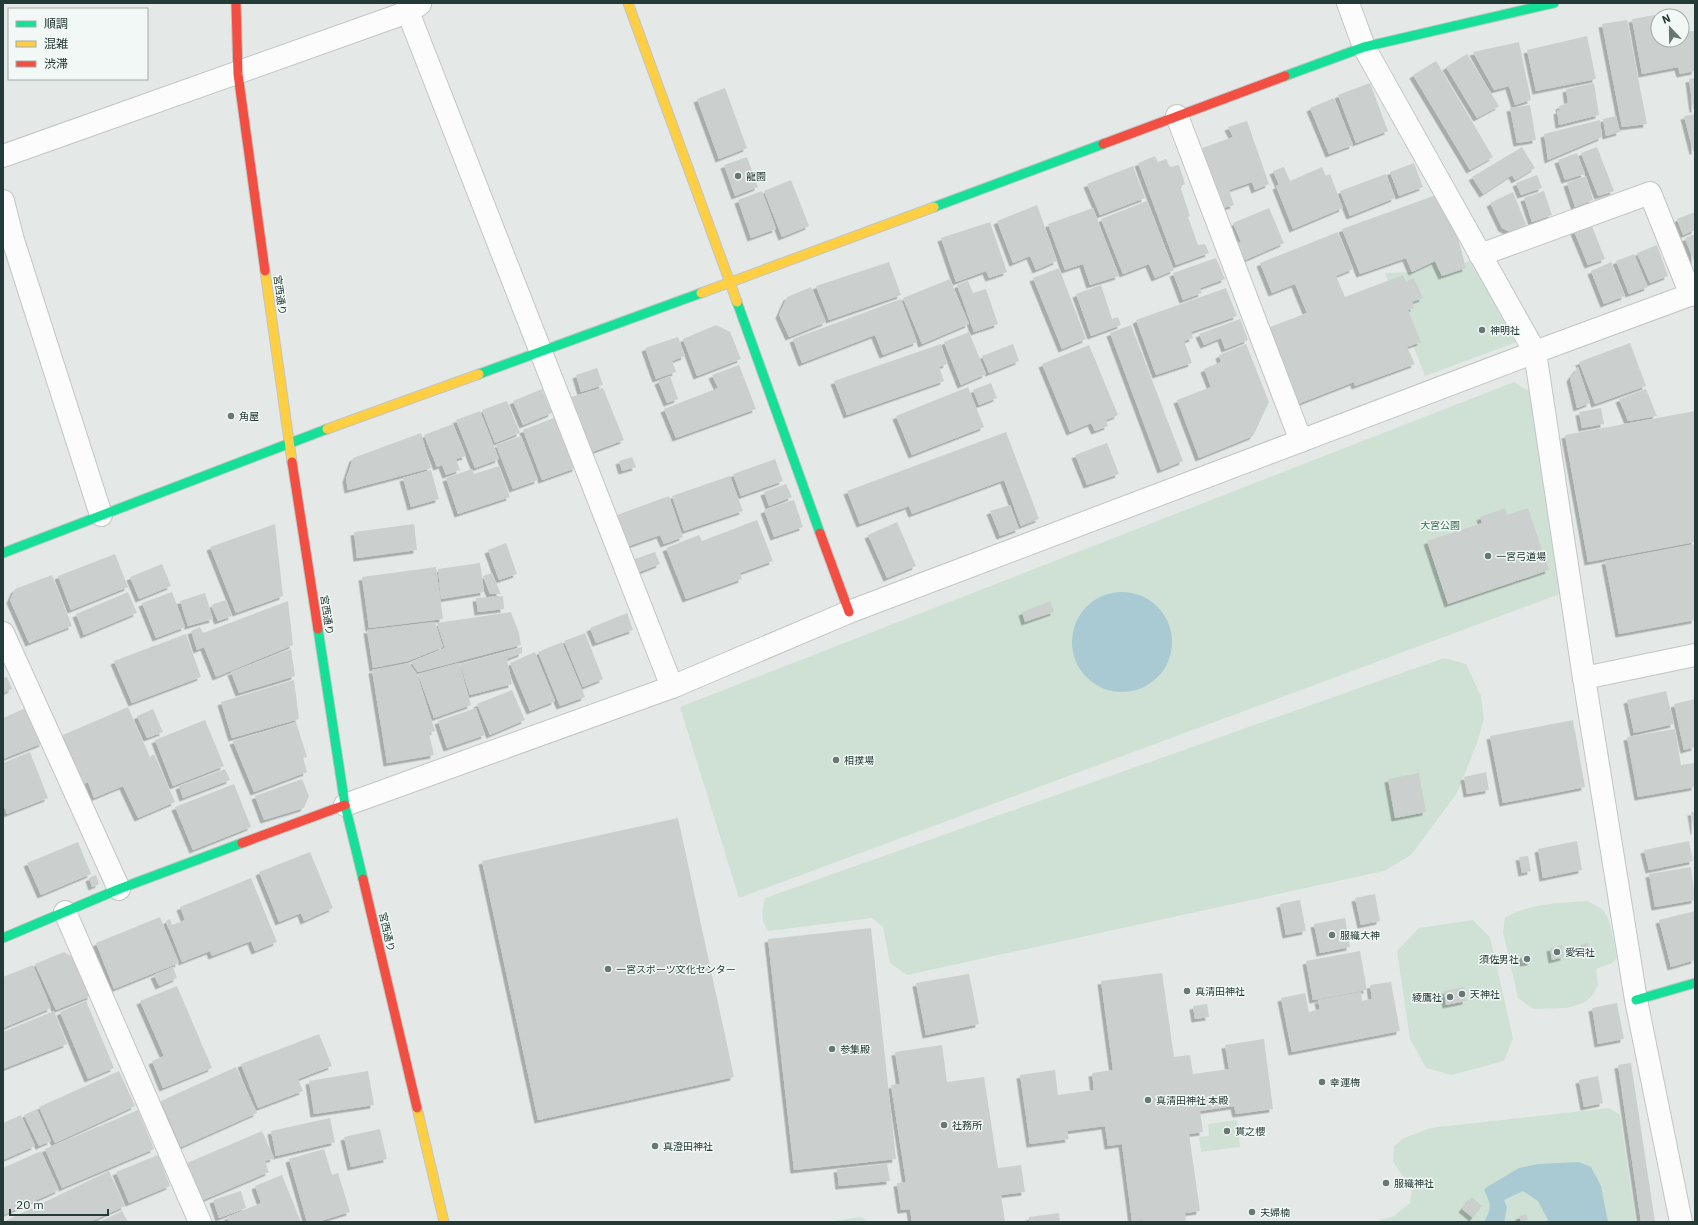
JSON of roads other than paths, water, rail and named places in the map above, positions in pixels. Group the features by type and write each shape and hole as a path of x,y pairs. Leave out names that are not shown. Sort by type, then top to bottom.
{"street":[{"name":"宮西通り","path":"236,3 238,74 289,443 345,805 444,1222"},
{"path":"628,3 849,612"},
{"path":"1348,3 1364,47 1535,352 1584,678 1636,1000 1681,1222"},
{"path":"3,553 289,443 540,352 1364,47 1554,3"},
{"path":"3,156 238,74 412,6 540,352 672,687"},
{"path":"1177,116 1301,440"},
{"path":"3,938 119,889 345,805 672,687 849,612 1301,440 1693,294 1650,193 1480,255"},
{"path":"3,201 13,240 101,515"},
{"path":"3,632 119,889"},
{"path":"1584,678 1695,655"},
{"path":"65,912 200,1222"},
{"path":"1636,1000 1695,983"}],"water":[{"path":"1122,592 1141,595 1158,606 1169,623 1172,642 1169,661 1158,678 1141,689 1122,692 1103,689 1086,678 1075,661 1072,642 1075,623 1086,606 1103,595"},
{"path":"1579,1162 1591,1167 1601,1186 1608,1222 1549,1222 1538,1201 1523,1191 1504,1200 1507,1207 1504,1222 1484,1222 1490,1206 1484,1190 1487,1187 1519,1168 1538,1164"}],"place":[{"name":"龍園","path":"738,176"},
{"name":"神明社","path":"1482,330"},
{"name":"角屋","path":"231,416"},
{"name":"一宮弓道場","path":"1488,556"},
{"name":"相撲場","path":"836,760"},
{"name":"服織大神","path":"1332,935"},
{"name":"愛宕社","path":"1557,952"},
{"name":"須佐男社","path":"1527,959"},
{"name":"一宮スポーツ文化センター","path":"608,969"},
{"name":"真清田神社","path":"1187,991"},
{"name":"天神社","path":"1462,994"},
{"name":"綾鷹社","path":"1450,997"},
{"name":"参集殿","path":"832,1049"},
{"name":"幸運梅","path":"1322,1082"},
{"name":"真清田神社 本殿","path":"1148,1100"},
{"name":"社務所","path":"944,1125"},
{"name":"貫之櫻","path":"1227,1131"},
{"name":"真澄田神社","path":"655,1146"},
{"name":"服織神社","path":"1386,1183"},
{"name":"夫婦楠","path":"1252,1212"}],"park label":[{"name":"大宮公園","path":"1440,525"}]}
